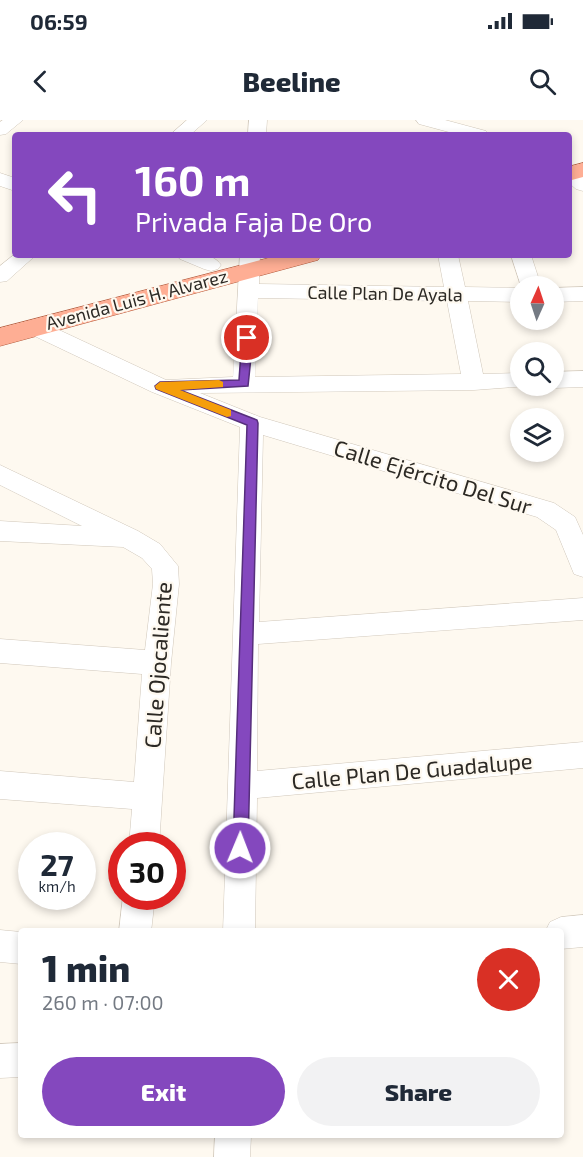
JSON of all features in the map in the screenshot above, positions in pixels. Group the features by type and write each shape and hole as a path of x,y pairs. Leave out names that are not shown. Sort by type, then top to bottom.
{"main road":[{"name":"Avenida Luis H. Alvarez","path":"0,337 251,265 292,258"},
{"name":"Avenida Luis H. Alvarez","path":"0,321 212,265 251,265"}],"street":[{"path":"0,130 14,120"},
{"path":"183,132 198,120"},
{"path":"424,120 469,132"},
{"path":"0,276 22,258"},
{"path":"194,258 212,265"},
{"path":"449,258 474,382"},
{"path":"522,258 528,276"},
{"path":"244,384 251,265"},
{"name":"Calle Plan De Ayala","path":"251,265 456,295 510,295"},
{"path":"564,295 583,294"},
{"name":"Calle Ejército Del Sur","path":"34,327 160,386 252,423 545,510 566,524 583,567"},
{"path":"564,380 583,379"},
{"path":"160,386 510,381"},
{"path":"239,928 252,423"},
{"name":"Calle Ojocaliente","path":"0,474 129,538 151,551 165,566 166,584 157,663 145,832"},
{"path":"0,531 129,538"},
{"path":"245,634 583,609"},
{"path":"0,651 157,663"},
{"name":"Calle Plan De Guadalupe","path":"241,786 583,755"},
{"path":"0,785 148,797"},
{"path":"135,928 138,910"},
{"path":"564,933 583,931"},
{"path":"0,946 18,948"},
{"path":"0,1061 18,1060"},
{"path":"232,1157 233,1138"}],"slow traffic":[{"path":"219,384 160,386 227,413"}],"route":[{"path":"240,848 252,423 160,386 244,384 247,338"}]}
